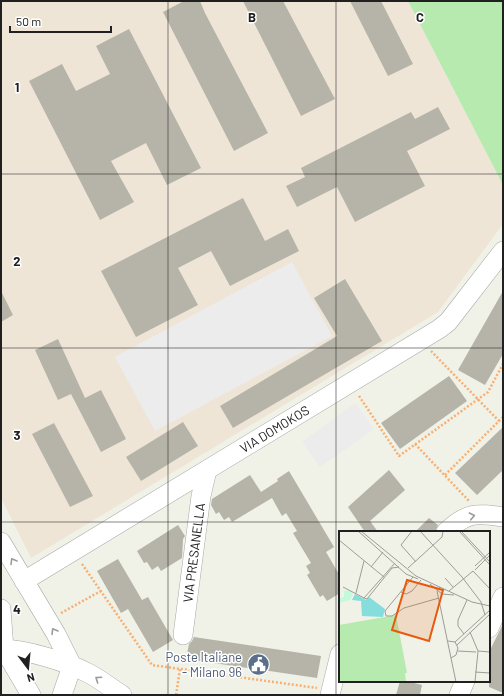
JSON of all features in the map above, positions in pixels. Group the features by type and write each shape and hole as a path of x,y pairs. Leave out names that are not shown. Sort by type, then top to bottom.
{"street":[{"name":"VIA DOMOKOS","path":"24,580 439,329 448,322 503,252"},
{"name":"VIA PRESANELLA","path":"183,635 201,496 207,470"},
{"path":"447,531 456,522 472,515 483,514 503,517"},
{"path":"1,542 56,634 72,666 62,695"},
{"path":"490,626 503,597"},
{"path":"1,609 2,649 31,695"},
{"path":"2,649 28,653 72,666 89,673 122,695"},
{"path":"330,695 339,658"},
{"path":"459,695 465,682"}],"path":[{"path":"430,350 499,422"},
{"path":"358,394 399,456 488,392 503,364"},
{"path":"445,474 503,417"},
{"path":"415,444 470,502"},
{"path":"61,613 101,591"},
{"path":"176,695 180,669"}],"shaded area":[{"path":"1,1 408,1 503,185 503,224 438,312 31,558 1,498"},
{"path":"292,262 332,336 155,431 115,357"},
{"path":"355,403 374,429 320,467 302,442"}],"green space":[{"path":"408,1 503,1 503,185"}],"building":[{"path":"184,1 200,1 268,133 234,151 163,12"},
{"path":"243,1 283,1 335,99 301,116"},
{"path":"350,1 381,1 413,64 388,76"},
{"path":"129,29 201,168 167,185 146,143 111,161 134,202 100,220 29,81 62,64 76,91 110,74 96,46"},
{"path":"438,107 450,129 407,151 425,186 355,222 337,187 297,207 286,186 305,177 301,168 411,112 415,119"},
{"path":"243,198 265,241 288,229 299,251 230,286 211,251 178,268 198,305 136,337 101,271"},
{"path":"345,279 382,341 233,428 220,406 337,336 314,298"},
{"path":"1,291 13,315 1,322"},
{"path":"503,291 503,354 485,385 458,370"},
{"path":"58,339 85,398 101,390 126,439 101,452 71,394 58,400 35,350"},
{"path":"449,376 467,401 400,449 381,423"},
{"path":"183,422 198,446 141,481 126,457"},
{"path":"54,423 93,496 70,507 32,434"},
{"path":"503,427 503,470 477,495 455,473"},
{"path":"389,470 405,490 370,521 377,531 364,531 348,507"},
{"path":"289,471 334,547 326,552 339,574 339,594 327,601 323,595 320,597 307,575 310,573 306,566 311,563 293,533 297,531 286,513 282,516 272,498 232,522 229,517 224,520 219,512 216,514 211,505 212,499 250,475 261,492 278,481 277,479"},
{"path":"429,518 438,525 435,531 416,531"},
{"path":"178,525 185,536 183,539 182,558 161,571 158,566 152,570 147,562 144,563 137,551"},
{"path":"118,559 142,600 148,597 173,640 153,652 128,609 121,613 97,571"},
{"path":"503,624 503,693 489,687 490,650"},
{"path":"194,637 321,656 317,678 186,659 189,644"},
{"path":"400,682 410,682 422,685 420,695 396,695"}],"place":[{"name":"Poste Italiane - Milano 96","path":"258,664"}]}
